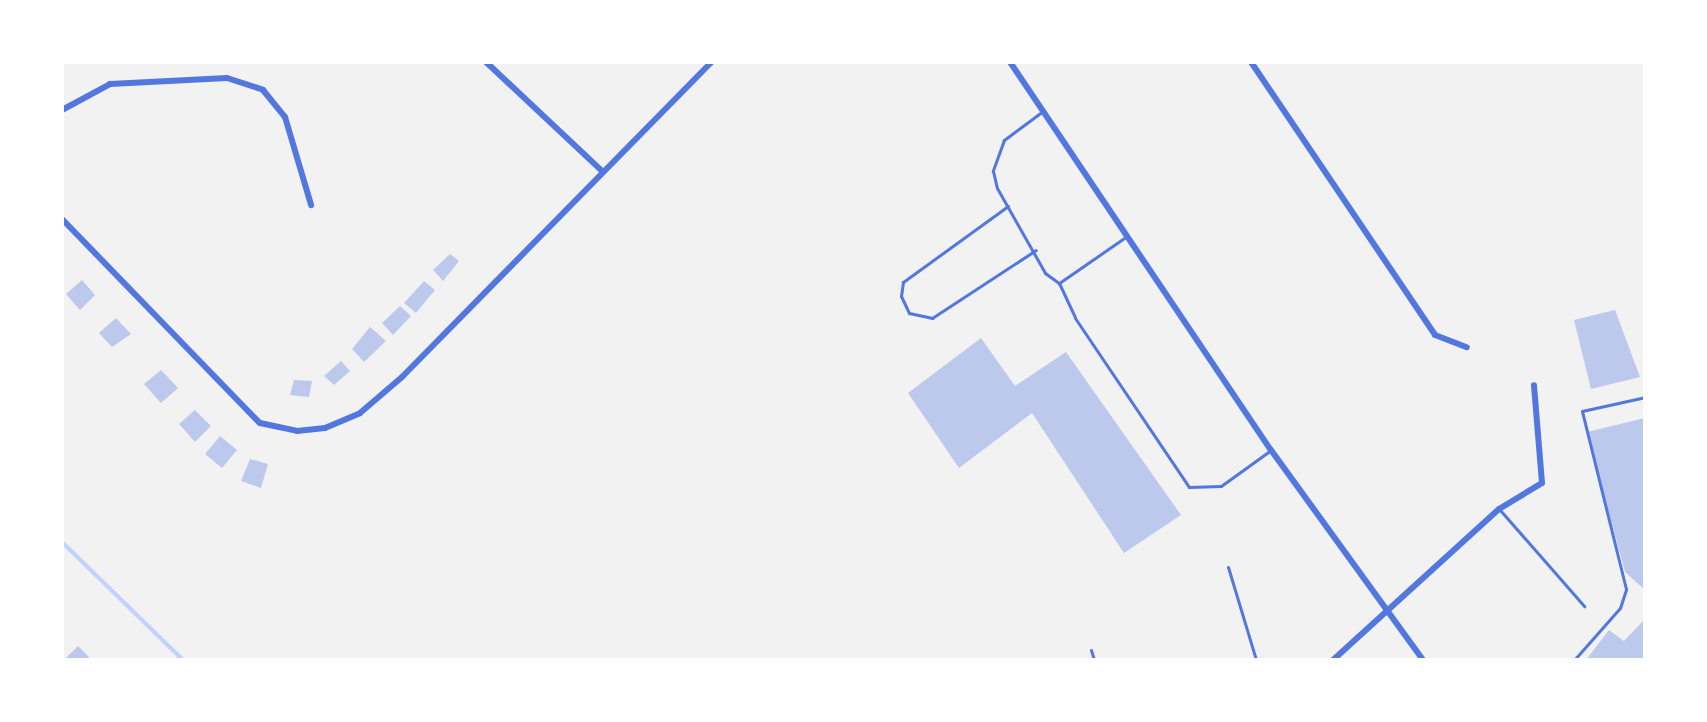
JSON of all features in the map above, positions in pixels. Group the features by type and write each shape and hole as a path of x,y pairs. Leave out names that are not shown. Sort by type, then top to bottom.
{"street":[{"path":"486,62 602,171"},
{"path":"62,219 260,423 297,431 325,428 360,413 402,377 712,62"},
{"path":"1010,62 1271,450 1385,613 1423,660"},
{"path":"1251,62 1435,335 1467,347"},
{"path":"62,110 110,84 227,78 263,90 285,117 311,205"},
{"path":"1333,660 1499,509 1542,483 1534,385"}],"lane":[{"path":"1043,111 1004,140 995,154 997,188 1036,250 1045,273 1059,283 1075,318 1189,487 1221,486 1271,450"},
{"path":"1008,206 903,282 901,296 909,313 932,318 1036,250"},
{"path":"1059,283 1127,236"},
{"path":"1574,660 1620,608 1626,589 1582,411 1645,397"},
{"path":"1499,509 1584,606"},
{"path":"1228,567 1256,660"},
{"path":"1091,650 1094,660"}],"building":[{"path":"450,254 459,261 443,281 433,270"},
{"path":"82,280 95,295 80,310 66,294"},
{"path":"424,281 435,290 416,313 404,303"},
{"path":"400,306 411,316 393,335 382,323"},
{"path":"1615,310 1640,377 1591,389 1574,320"},
{"path":"116,318 131,334 112,347 99,333"},
{"path":"370,327 386,341 364,362 352,349"},
{"path":"981,338 1015,386 1066,352 1181,515 1124,553 1032,413 959,468 908,393"},
{"path":"341,361 350,371 334,385 324,376"},
{"path":"161,370 178,388 161,403 144,384"},
{"path":"294,380 312,381 309,397 290,395"},
{"path":"195,410 211,426 195,442 179,424"},
{"path":"1645,418 1645,590 1625,572 1587,432"},
{"path":"220,436 237,450 222,468 205,454"},
{"path":"250,459 268,464 261,488 241,481"},
{"path":"1645,619 1645,660 1586,660 1609,630 1624,641"},
{"path":"78,646 89,657 86,660 64,660"}],"waterway":[{"path":"62,542 183,660"}]}
